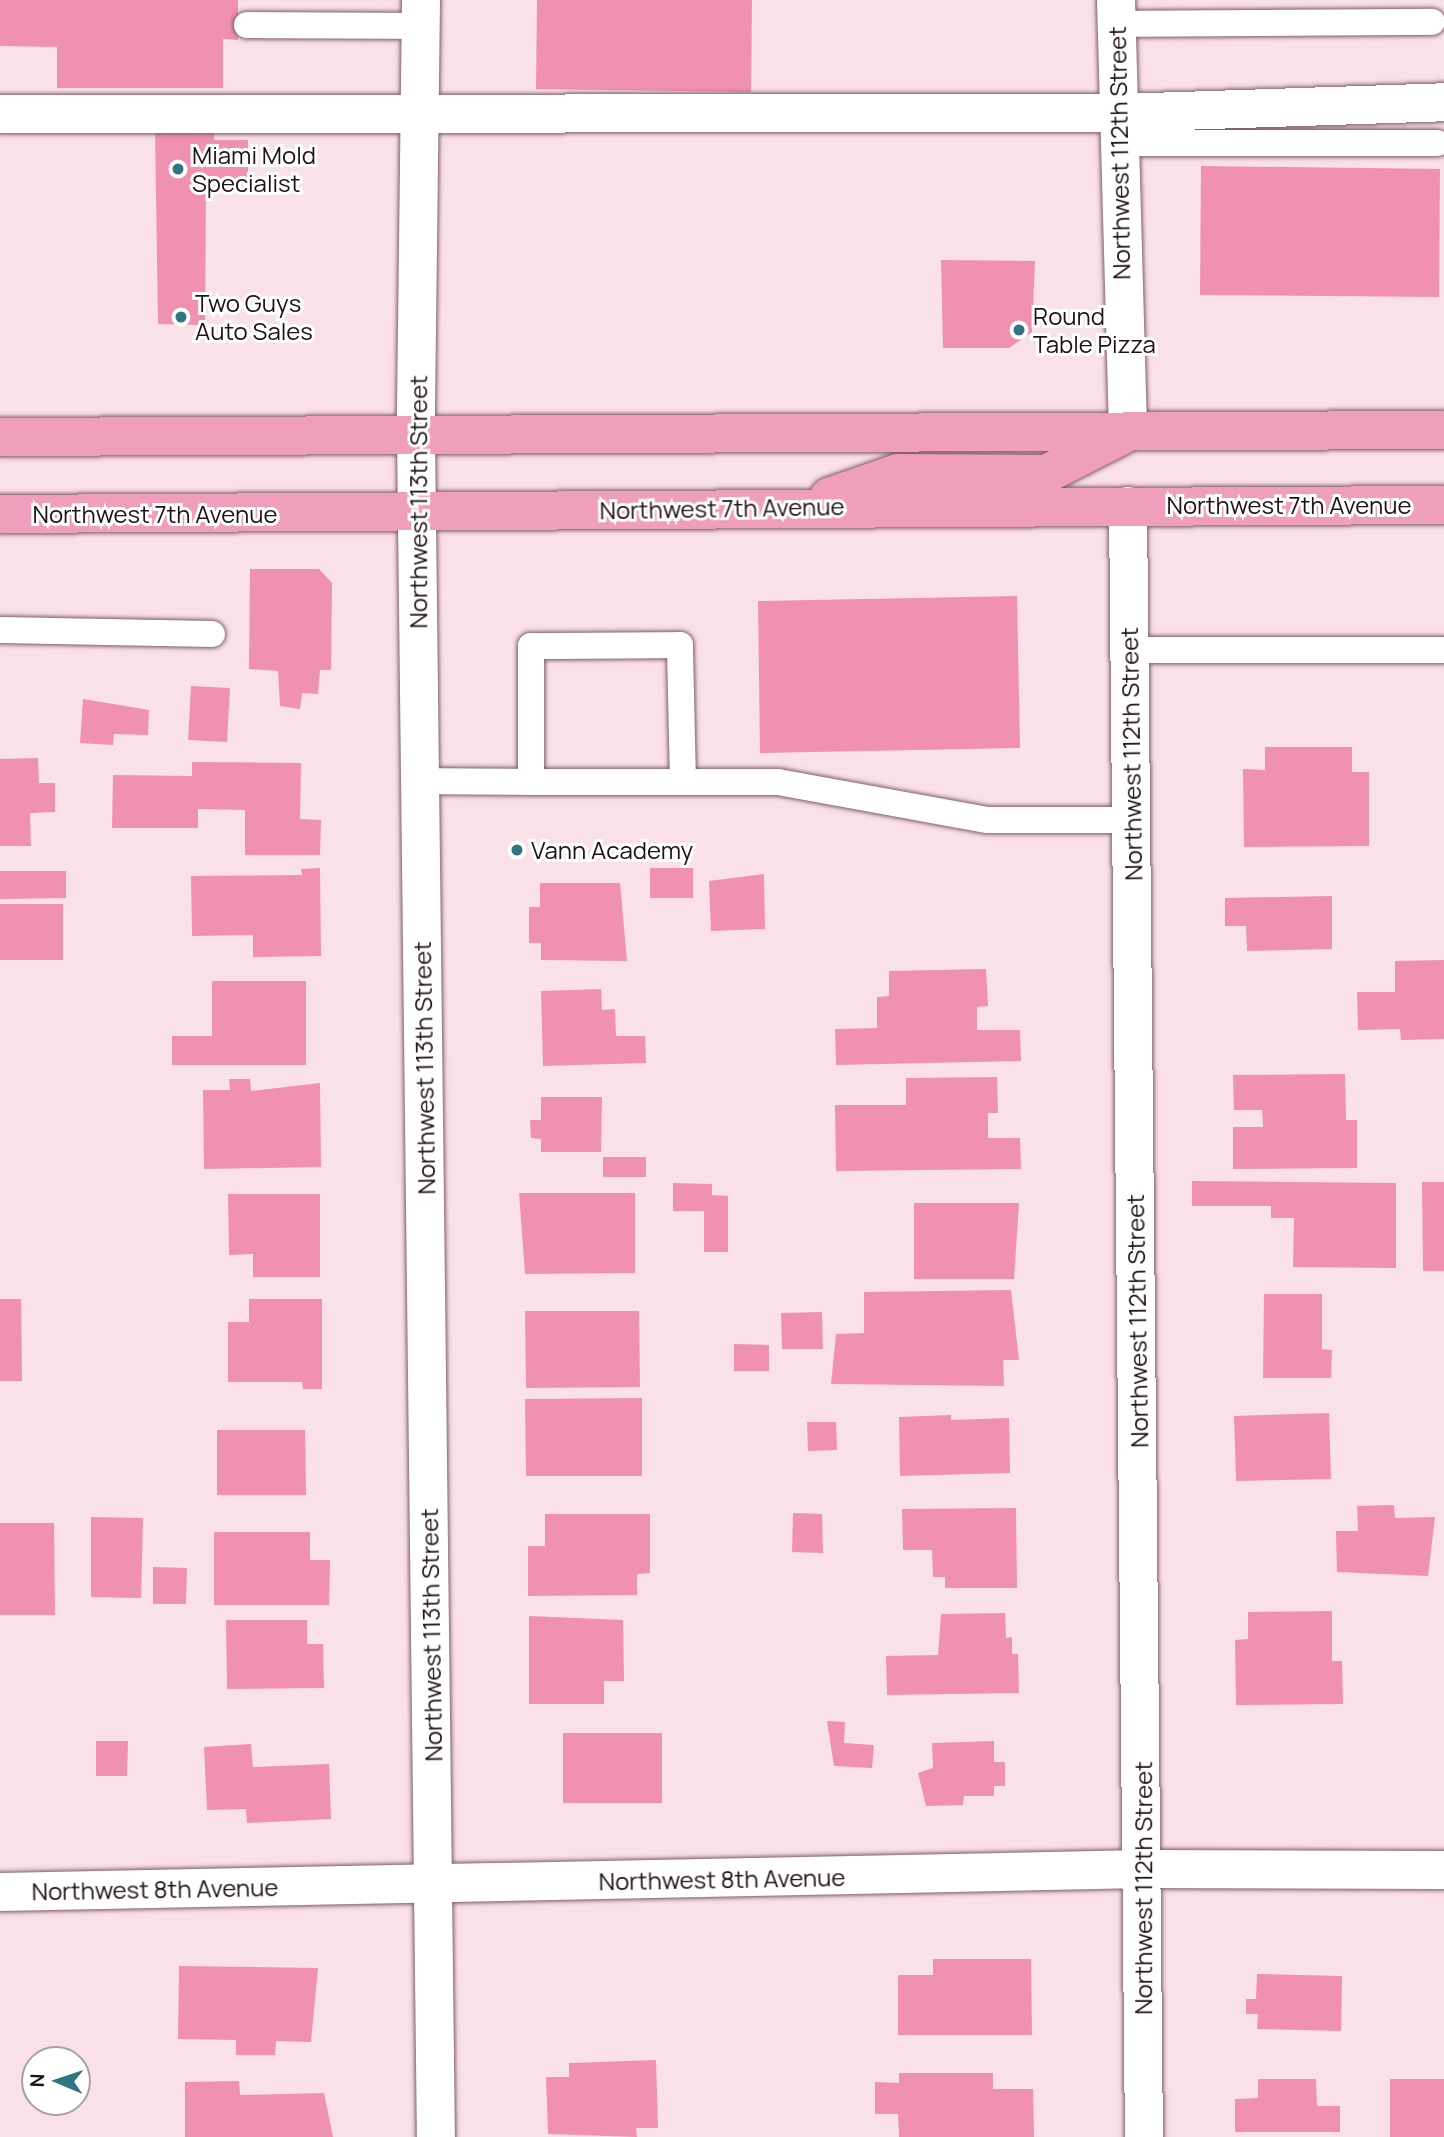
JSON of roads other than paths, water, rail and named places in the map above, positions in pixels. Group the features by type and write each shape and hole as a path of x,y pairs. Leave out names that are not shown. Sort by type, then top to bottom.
{"main road":[{"path":"0,437 1444,430"},
{"path":"798,508 898,473 1046,474 1128,432"},
{"name":"Northwest 7th Avenue","path":"0,514 1444,505"}],"street":[{"name":"Northwest 112th Street","path":"1116,12 1128,432"},
{"name":"Northwest 113th Street","path":"421,13 422,114 416,435 436,2137"},
{"path":"0,114 422,114 1119,128 1444,102"},
{"name":"Northwest 112th Street","path":"1128,506 1144,2137"},
{"name":"Northwest 8th Avenue","path":"0,1892 1143,1869 1444,1870"}],"lane":[{"path":"1116,12 1432,22"},
{"path":"247,25 421,13"},
{"path":"1119,128 1437,143"},
{"path":"0,630 212,634"},
{"path":"531,782 531,646 680,645 683,782"},
{"path":"1129,650 1444,650"},
{"path":"420,781 778,782 988,820 1131,820"}],"place":[{"name":"Miami Mold Specialist","path":"178,169"},
{"name":"Two Guys Auto Sales","path":"181,317"},
{"name":"Round Table Pizza","path":"1019,330"},
{"name":"Vann Academy","path":"517,850"}]}
